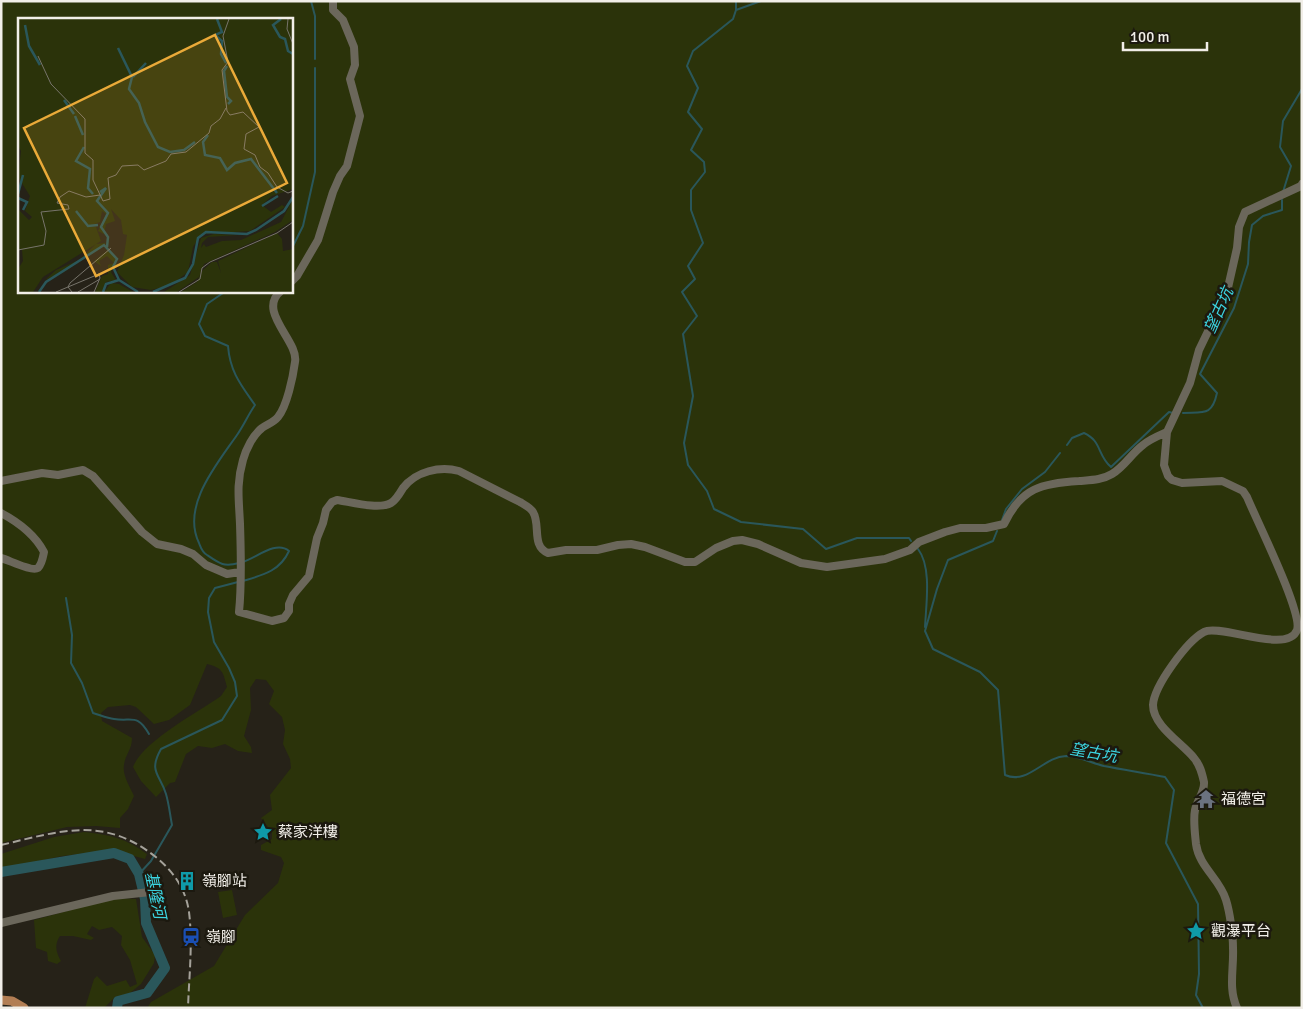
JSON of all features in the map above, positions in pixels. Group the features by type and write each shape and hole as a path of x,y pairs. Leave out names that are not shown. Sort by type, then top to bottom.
{"main road":[{"path":"1,1000 12,1001 24,1008"}],"street":[{"path":"292,281 297,276 318,240 333,192 340,176 348,166 360,116 350,79 355,65 354,47 343,20 333,10 333,1"},
{"path":"1237,1008 1231,990 1233,948 1226,900 1222,889 1203,865 1196,846 1194,812 1204,785 1201,769 1194,758 1161,724 1154,712 1153,705 1157,689 1168,672 1192,642 1205,631 1216,631 1247,637 1288,639 1295,634 1298,623 1274,556 1248,497 1222,480 1182,483 1172,480 1164,466 1167,432 1190,383 1199,350 1226,292 1237,248 1238,227 1245,212 1302,184"},
{"path":"280,292 272,301 273,308 282,333 295,352 296,361 284,407 278,416 262,428 252,440 244,458 238,484 240,572 238,612 272,621 284,618 289,611 289,604 293,595 309,576 317,538 326,510 332,502 338,500 382,506 392,503 414,478 438,469 459,471 530,508 534,513 537,523 537,541 541,549 548,553 566,550 597,550 631,544 646,547 685,562 695,562 716,548 733,541 742,540 758,544 800,562 827,567 885,559 910,550 919,542 960,528 986,528 1004,524 1024,494 1035,488 1057,482 1103,478 1115,472 1143,444 1167,432"},
{"path":"1,481 42,473 58,475 83,470 93,476 142,532 157,544 181,549 193,554 206,565 227,574 240,572"},
{"path":"1,512 38,541 44,552 41,563 32,570 1,558"},
{"path":"1,922 83,902 132,893 160,891"}],"green space":[{"path":"1,1 1302,1 1302,1008 147,1008 151,1002 214,966 245,915 278,883 284,863 281,857 261,850 261,845 272,839 272,832 261,818 272,810 270,795 291,768 290,759 283,744 285,730 282,717 269,704 274,691 266,680 256,679 250,688 251,710 244,736 251,747 252,753 238,751 225,744 212,748 198,746 186,754 175,782 170,783 156,797 141,781 133,767 139,757 159,738 221,696 227,687 222,671 207,664 190,705 169,720 154,724 136,707 130,705 108,707 101,713 102,721 132,738 125,761 124,773 134,796 128,809 120,818 120,828 96,826 67,827 1,843"},
{"path":"84,832 117,838 132,844 147,854 145,859 112,850 62,856 1,869 1,854 54,837"},
{"path":"232,890 237,915 223,918 218,892"},
{"path":"115,898 136,899 142,937 155,955 154,963 141,984 130,993 115,997 104,1008 85,1008 94,979 97,976 107,986 126,980 130,987 137,984 130,960 121,945 122,936 112,927 99,930 92,926 87,934 94,938 91,940 73,936 60,936 56,949 61,961 57,964 48,961 47,952 36,948 34,920"}],"waterway":[{"path":"311,1 315,16 315,59"},
{"path":"736,1 733,19 693,51 687,66 698,88 688,112 702,129 691,150 704,162 705,172 691,190 691,210 703,243 688,266 695,279 682,292 697,316 683,334 693,396 684,443 688,465 707,491 714,509 741,522 803,529 826,549 857,538 909,538 911,541"},
{"path":"736,10 761,1"},
{"path":"292,248 303,226 315,172 315,68"},
{"name":"望古坑","path":"1283,192 1291,166 1280,147 1283,121 1302,89"},
{"name":"望古坑","path":"1183,413 1202,412 1213,406 1217,393 1200,374 1234,308 1248,264 1252,225 1263,216 1282,210 1282,200"},
{"path":"225,292 207,304 199,324 205,336 228,346 234,371 255,405 211,472 204,486 198,500 195,529 205,554 222,564 239,563"},
{"name":"望古坑","path":"1067,445 1072,438 1084,433 1094,440 1103,458 1111,467 1169,412 1173,413"},
{"name":"望古坑","path":"1002,520 1006,509 1022,489 1045,472 1060,453"},
{"name":"望古坑","path":"997,531 993,541 948,560 937,589 925,631 933,649 980,672 998,690 1005,775 1013,777 1028,774 1050,761 1071,756 1104,766 1165,777 1174,790 1166,843 1198,904 1199,974 1196,995 1203,1008"},
{"path":"243,562 272,549 284,548 289,551 276,568 243,581"},
{"path":"918,549 927,576 925,627"},
{"path":"139,874 151,861 172,825 164,787 155,768 155,763 161,749 222,720 237,696 235,682 214,642 208,612 209,598 215,588 238,582"},
{"path":"66,598 72,635 71,663 82,683 93,713 114,719 137,721 145,727 149,734"},
{"name":"基隆河","path":"1,872 114,853 130,859 139,874 145,899 146,923 165,968 147,993 118,1001 117,1008"}],"railway":[{"path":"1,845 63,832 100,831 119,836 138,845 157,858 169,869 178,882 185,896 189,912 191,936 188,1008"}],"place":[{"name":"福德宮","path":"1206,799"},
{"name":"蔡家洋樓","path":"263,832"},
{"name":"嶺腳站","path":"187,881"},
{"name":"觀瀑平台","path":"1196,931"},
{"name":"嶺腳","path":"191,937"}]}
